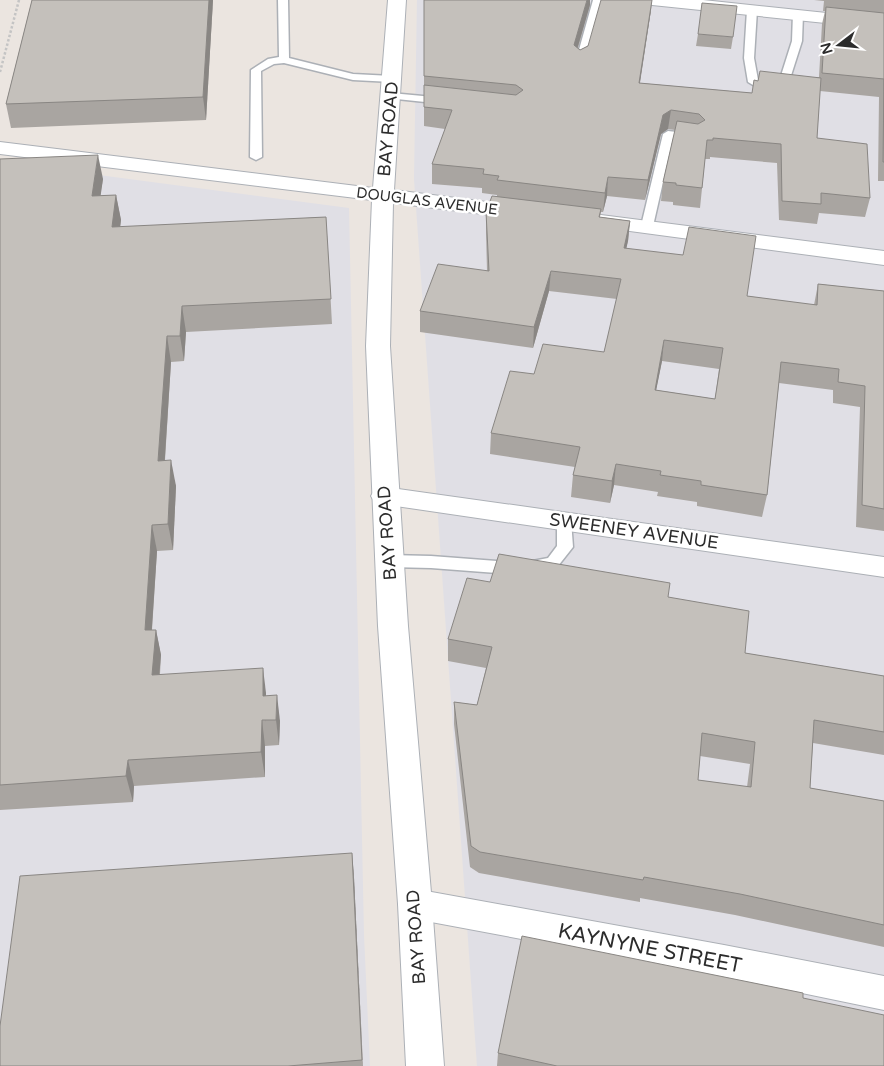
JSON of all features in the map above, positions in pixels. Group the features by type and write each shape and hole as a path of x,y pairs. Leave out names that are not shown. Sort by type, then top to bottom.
{"street":[{"name":"BAY ROAD","path":"397,0 383,196 378,346 384,496 415,904 425,1066"},
{"path":"652,0 712,3 752,10 884,24"},
{"name":"DOUGLAS AVENUE","path":"0,148 547,215"},
{"path":"577,218 884,258"},
{"name":"SWEENEY AVENUE","path":"384,496 564,520 884,567"},
{"name":"KAYNYNE STREET","path":"415,904 724,961 884,994"}],"lane":[{"path":"283,0 284,60"},
{"path":"580,64 598,0"},
{"path":"752,10 749,58 753,82 783,86 797,41 798,14"},
{"path":"256,157 256,70 272,61 284,60 451,102"},
{"path":"647,226 668,134 696,138"},
{"path":"389,561 431,562 522,569 553,562 565,547 564,520"}],"path":[{"path":"0,72 18,0"}],"shaded area":[{"path":"417,0 884,0 884,1066 477,1066 414,179"},
{"path":"0,162 349,208 364,935 370,1066 0,1066"}],"building":[{"path":"32,0 209,0 203,97 6,104"},
{"path":"424,0 587,0 574,45 580,50 588,46 601,0 652,0 639,83 752,93 754,80 758,81 760,71 821,78 817,138 867,144 870,198 821,193 821,204 782,201 781,144 713,138 713,140 707,140 702,188 663,182 677,121 698,124 705,120 699,114 671,110 663,115 648,180 608,177 605,193 497,180 499,176 483,174 484,169 432,164 452,110 424,107 424,85 516,95 523,90 516,85 424,76"},
{"path":"702,3 737,6 733,37 698,34"},
{"path":"826,7 884,13 884,79 822,73"},
{"path":"884,79 884,162 883,162"},
{"path":"98,155 92,196 116,195 112,227 326,217 331,299 182,306 180,336 167,336 158,461 171,460 168,524 152,525 145,630 156,630 152,675 263,668 263,696 277,695 276,720 262,720 261,752 128,760 126,776 0,785 0,159"},
{"path":"492,196 601,209 599,217 630,221 624,248 683,255 689,227 756,236 747,296 817,305 818,284 884,291 884,509 862,505 865,386 838,382 839,369 781,362 767,495 701,485 701,481 660,475 661,471 616,464 612,481 573,475 580,447 491,433 510,371 534,374 543,344 604,352 621,279 551,271 534,327 420,311 438,264 489,271 486,212","holes":["664,340 723,348 715,399 655,390"]},
{"path":"499,554 670,583 668,597 749,611 745,653 884,676 884,732 814,720 810,788 884,801 884,925 740,894 644,877 643,880 480,852 471,846 454,702 477,705 492,647 448,639 467,578 490,582","holes":["702,733 755,742 751,787 698,780"]},
{"path":"352,853 362,1060 288,1066 0,1066 0,1026 20,876"},
{"path":"522,936 803,993 803,998 884,1015 884,1066 557,1066 498,1053"}]}
